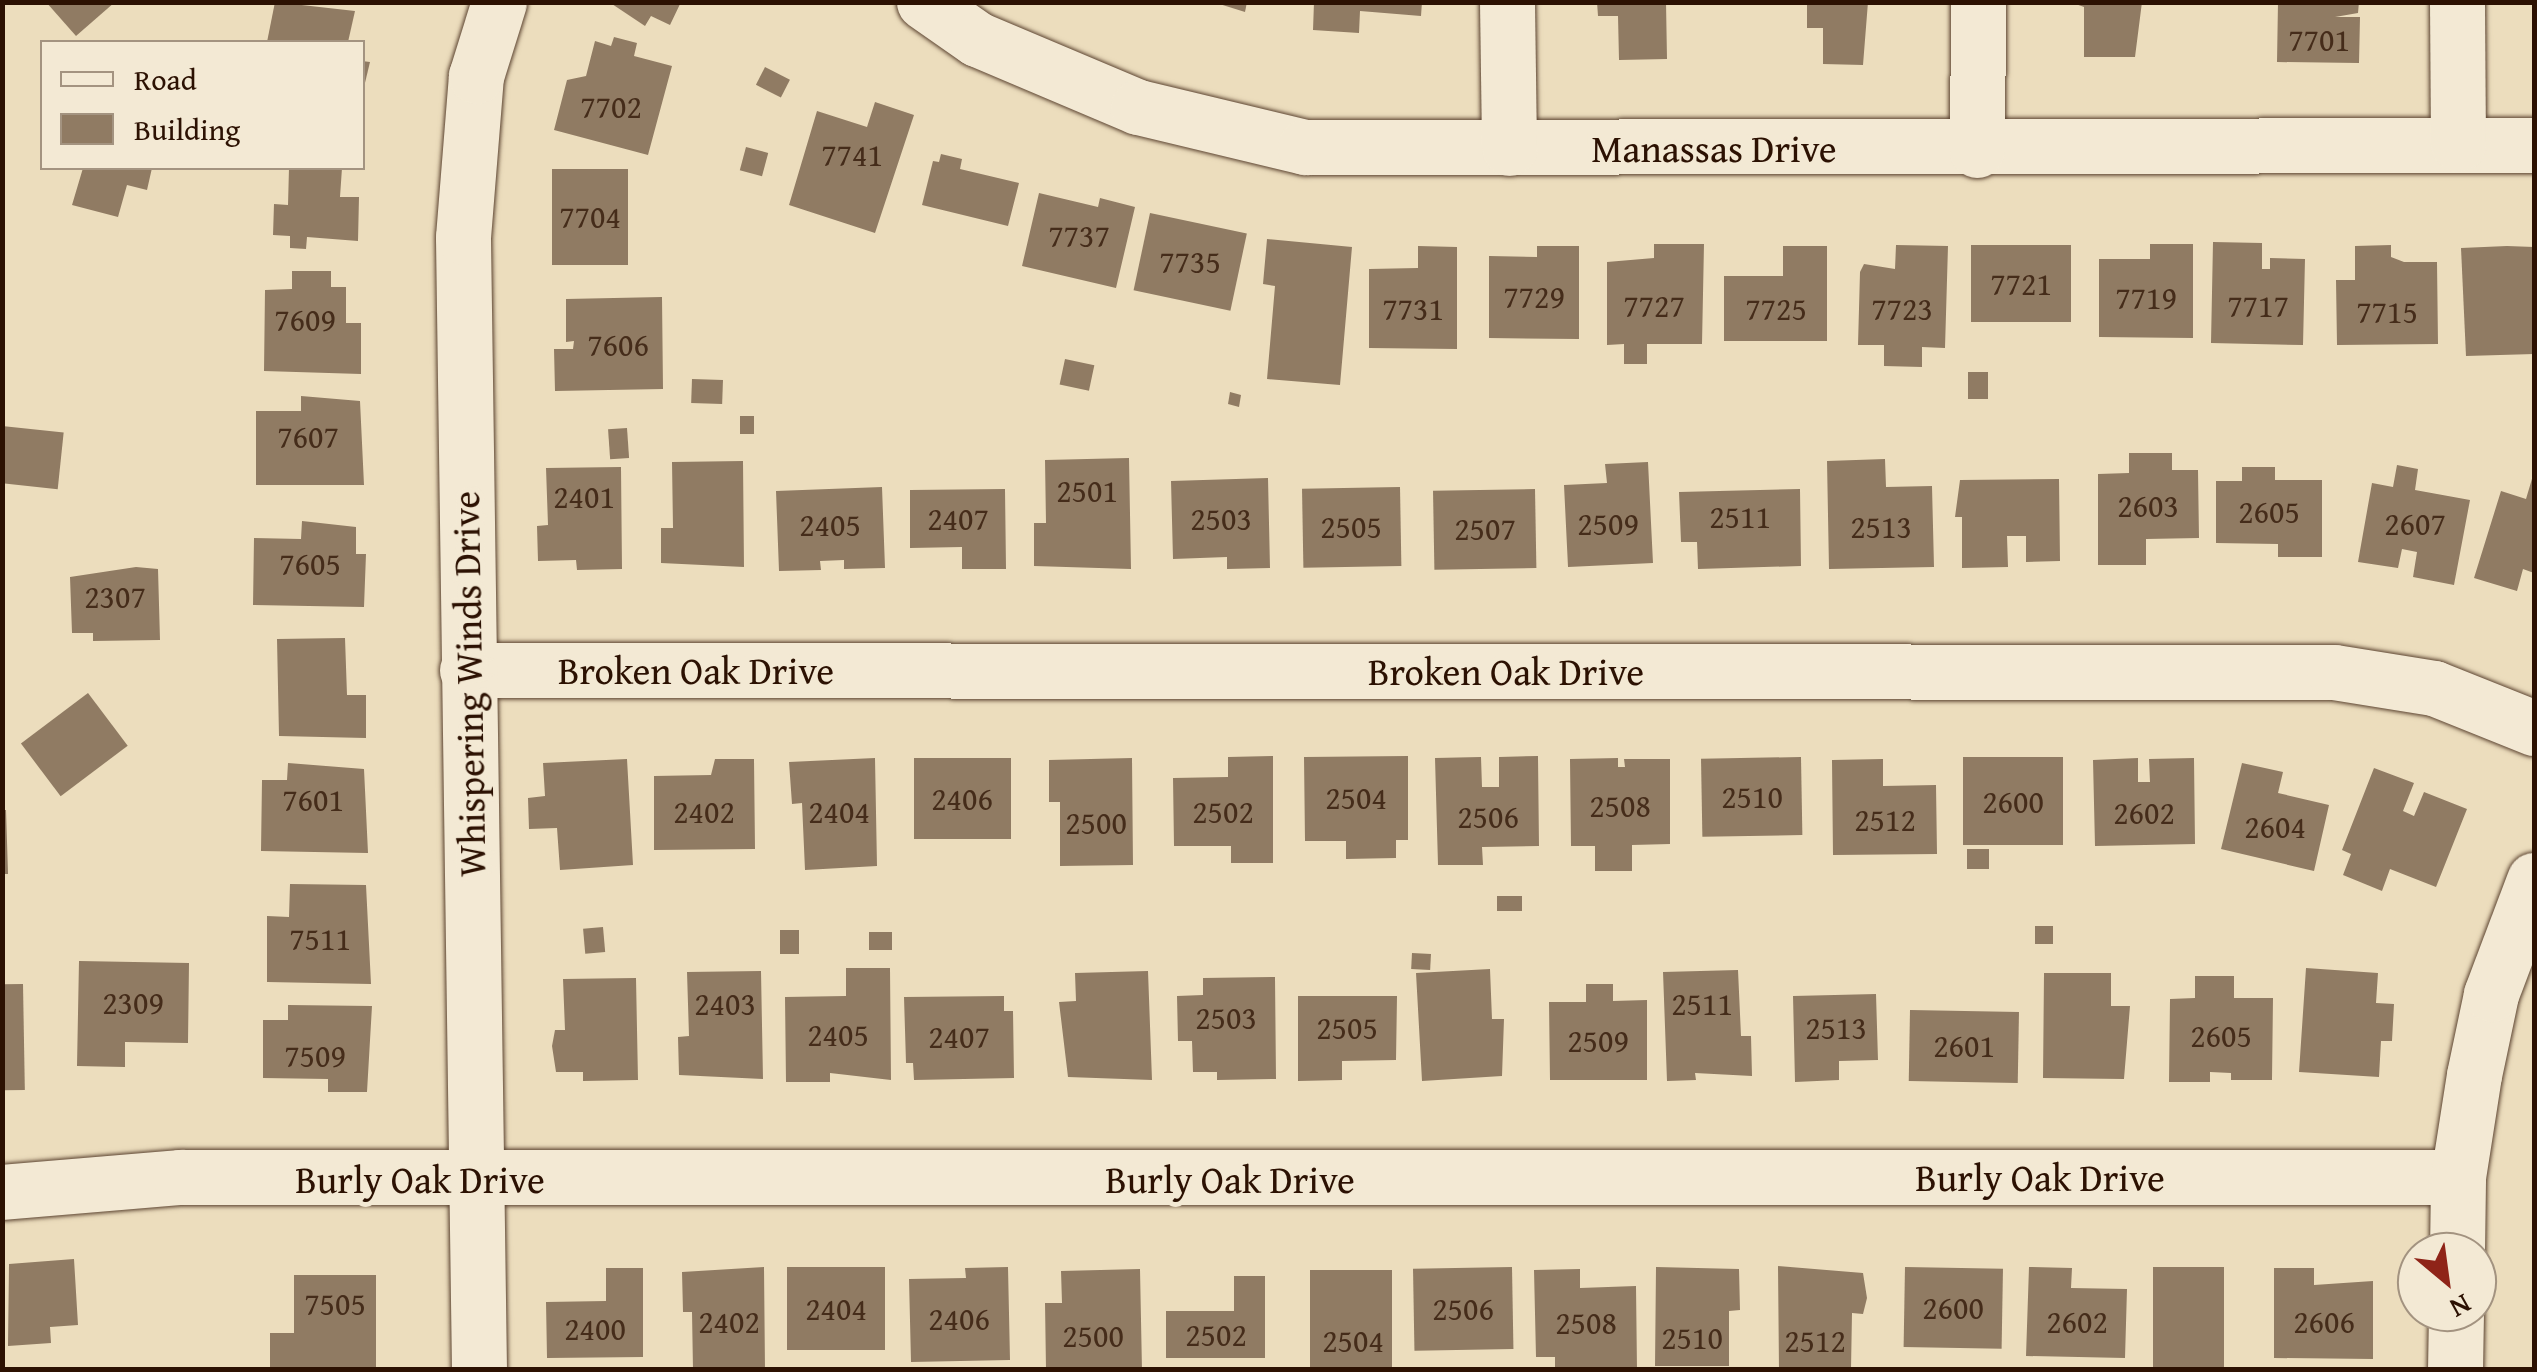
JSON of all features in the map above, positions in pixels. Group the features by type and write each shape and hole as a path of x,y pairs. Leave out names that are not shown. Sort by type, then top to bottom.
{"street":[{"name":"Whispering Winds Drive","path":"479,1370 480,1181 463,237 476,76 499,2"},
{"name":"Manassas Drive","path":"924,2 977,39 1138,106 1304,147 1978,150 2534,145"},
{"path":"1507,2 1509,148"},
{"path":"1978,2 1978,150"},
{"path":"2457,2 2458,144"},
{"name":"Broken Oak Drive","path":"468,670 2334,672 2434,688 2534,728"},
{"path":"2457,1232 2458,1178 2491,994 2534,880"},
{"name":"Burly Oak Drive","path":"2,1192 180,1178 2458,1178"},
{"path":"2455,1370 2456,1332"}],"building":[{"path":"46,2 115,2 76,36"},
{"path":"275,2 355,11 348,40 267,40"},
{"path":"609,2 681,2 670,25 651,16 645,26"},
{"path":"1213,2 1247,2 1245,12"},
{"path":"1314,2 1422,2 1421,16 1360,11 1359,33 1313,30"},
{"path":"1597,2 1666,2 1667,59 1619,60 1618,16 1598,16"},
{"path":"1807,2 1868,2 1863,65 1823,64 1823,28 1807,28"},
{"path":"2070,2 2142,2 2135,57 2084,57 2084,7"},
{"path":"2278,2 2359,2 2358,13 2335,17 2360,17 2359,63 2277,62"},
{"path":"614,37 637,43 634,56 672,66 648,155 554,130 567,80 586,76 595,41 611,46"},
{"path":"765,67 790,80 781,98 756,85"},
{"path":"875,102 914,115 875,233 789,205 817,111 867,127"},
{"path":"746,147 768,153 762,176 740,170"},
{"path":"941,154 962,159 960,169 1019,183 1008,226 922,205 933,161 939,162"},
{"path":"552,169 628,169 628,265 552,265"},
{"path":"82,170 152,170 147,190 127,185 118,217 72,205"},
{"path":"289,170 342,170 340,197 359,197 358,241 307,237 306,249 290,248 290,236 273,235 274,204 288,205"},
{"path":"1039,193 1098,207 1100,198 1135,207 1116,288 1022,266"},
{"path":"1150,213 1247,234 1230,311 1134,290"},
{"path":"1267,239 1352,247 1340,385 1267,379 1275,286 1263,284"},
{"path":"2213,242 2262,243 2262,269 2270,269 2270,258 2305,259 2303,345 2211,343"},
{"path":"1654,244 1704,244 1702,344 1647,344 1647,364 1624,364 1624,344 1607,345 1607,262 1654,258"},
{"path":"2150,244 2193,244 2193,338 2099,337 2099,259 2150,259"},
{"path":"1896,245 1948,246 1945,348 1922,347 1922,367 1884,366 1884,345 1858,345 1860,272 1864,264 1895,269"},
{"path":"1971,245 2071,245 2071,322 1971,322"},
{"path":"2391,245 2391,257 2404,262 2437,262 2438,344 2337,345 2336,280 2355,280 2355,246"},
{"path":"1418,246 1457,247 1457,349 1369,348 1369,269 1418,268"},
{"path":"1537,246 1579,246 1579,339 1489,338 1489,256 1537,257"},
{"path":"1783,246 1827,246 1827,341 1724,341 1724,276 1783,276"},
{"path":"2534,247 2534,354 2466,356 2461,248"},
{"path":"292,271 331,271 331,287 346,287 346,323 361,323 361,374 264,371 265,290 292,289"},
{"path":"662,297 663,389 555,391 554,349 573,349 574,341 566,342 566,299"},
{"path":"1065,359 1094,365 1089,391 1060,384"},
{"path":"1968,372 1988,372 1988,399 1968,399"},
{"path":"692,379 723,380 722,404 691,403"},
{"path":"1230,392 1241,395 1239,407 1228,404"},
{"path":"301,396 360,401 364,485 256,485 256,411 301,411"},
{"path":"740,416 754,416 754,434 740,434"},
{"path":"2,426 64,432 58,489 2,483"},
{"path":"627,428 629,458 610,459 608,429"},
{"path":"2129,453 2172,453 2172,470 2198,470 2199,538 2146,539 2146,565 2098,565 2098,474 2129,473"},
{"path":"1129,458 1131,569 1034,566 1034,523 1046,523 1045,460"},
{"path":"1885,459 1886,487 1932,486 1934,567 1829,569 1827,461"},
{"path":"743,461 744,567 661,563 661,528 673,528 672,462"},
{"path":"1648,462 1653,563 1568,567 1564,485 1607,483 1605,464"},
{"path":"2397,465 2418,469 2415,490 2470,500 2454,585 2413,577 2417,552 2402,549 2398,568 2358,562 2372,483 2393,487"},
{"path":"621,467 622,569 577,570 576,560 538,561 537,526 548,525 546,468"},
{"path":"2242,467 2275,467 2275,480 2322,480 2322,557 2278,557 2278,544 2216,543 2216,481 2242,481"},
{"path":"2534,472 2534,573 2523,569 2517,591 2474,578 2501,491 2526,499"},
{"path":"1268,478 1270,568 1227,569 1227,557 1173,559 1171,481"},
{"path":"2059,479 2060,561 2026,562 2026,536 2007,536 2008,567 1962,568 1962,517 1955,517 1960,480"},
{"path":"882,487 885,568 844,569 844,560 820,561 821,570 779,571 776,491"},
{"path":"1400,487 1401,566 1303,568 1302,489"},
{"path":"1005,489 1006,569 962,569 962,547 910,548 910,490"},
{"path":"1535,489 1536,568 1434,570 1433,491"},
{"path":"1800,489 1801,566 1698,569 1697,542 1681,542 1679,492"},
{"path":"302,521 356,527 356,554 366,554 364,607 253,605 254,538 301,539"},
{"path":"136,567 158,569 160,640 93,641 93,633 72,633 70,577"},
{"path":"345,638 347,695 366,695 366,738 279,736 277,639"},
{"path":"88,693 128,746 61,796 21,744"},
{"path":"1273,756 1273,863 1231,863 1231,846 1174,846 1173,778 1228,777 1228,757"},
{"path":"1408,756 1408,840 1396,840 1396,858 1346,859 1346,841 1305,841 1304,757"},
{"path":"1538,756 1539,846 1482,847 1483,865 1438,865 1435,758 1481,757 1482,787 1499,787 1499,757"},
{"path":"1801,757 1802,835 1702,837 1701,759"},
{"path":"1963,757 2063,757 2063,845 1963,845"},
{"path":"875,758 877,866 805,870 802,803 792,804 789,762"},
{"path":"914,758 1011,758 1011,839 914,839"},
{"path":"1132,758 1133,865 1060,866 1060,802 1049,802 1049,760"},
{"path":"1618,758 1618,767 1625,767 1624,759 1670,759 1670,844 1632,845 1632,871 1595,871 1595,846 1571,846 1570,759"},
{"path":"2138,758 2138,782 2150,782 2149,759 2194,758 2195,844 2095,846 2093,760"},
{"path":"627,759 633,865 560,870 557,828 529,829 528,798 545,796 543,763"},
{"path":"715,759 754,759 755,849 654,850 654,776 711,775"},
{"path":"1883,759 1883,786 1936,785 1937,854 1833,855 1832,760"},
{"path":"288,763 364,769 368,853 261,851 262,780 287,780"},
{"path":"2242,763 2283,772 2278,793 2329,805 2314,871 2221,849"},
{"path":"2374,768 2414,783 2403,811 2414,816 2424,792 2467,809 2436,887 2390,869 2382,891 2343,875 2351,854 2342,850"},
{"path":"2,810 6,810 8,874 2,874"},
{"path":"1967,849 1989,849 1989,869 1967,869"},
{"path":"290,884 366,885 371,984 267,982 267,916 289,917"},
{"path":"1497,896 1522,896 1522,911 1497,911"},
{"path":"2035,926 2053,926 2053,944 2035,944"},
{"path":"603,927 605,952 585,954 583,929"},
{"path":"780,930 799,930 799,954 780,954"},
{"path":"869,932 892,932 892,950 869,950"},
{"path":"1412,953 1431,954 1430,970 1411,969"},
{"path":"79,961 189,963 188,1043 125,1042 125,1067 77,1066"},
{"path":"846,968 890,968 891,1080 830,1073 830,1082 786,1082 785,997 846,996"},
{"path":"2306,968 2378,973 2376,1003 2394,1004 2392,1041 2381,1041 2379,1077 2299,1072"},
{"path":"1490,969 1492,1019 1504,1019 1502,1076 1422,1081 1416,973"},
{"path":"1738,970 1741,1036 1751,1036 1752,1076 1695,1073 1696,1080 1667,1081 1663,972"},
{"path":"761,971 763,1079 679,1075 678,1037 689,1036 687,972"},
{"path":"1148,971 1152,1080 1068,1077 1059,1002 1076,1001 1075,973"},
{"path":"2044,973 2111,973 2111,1006 2130,1006 2124,1079 2043,1078"},
{"path":"2195,976 2234,976 2234,998 2273,998 2272,1080 2231,1080 2231,1073 2210,1072 2210,1082 2169,1082 2170,999 2195,998"},
{"path":"1275,977 1276,1079 1217,1080 1217,1072 1193,1072 1192,1041 1178,1041 1177,996 1203,995 1203,978"},
{"path":"636,978 638,1080 583,1081 583,1072 556,1072 552,1046 555,1030 565,1030 563,979"},
{"path":"2,984 23,984 25,1090 4,1090"},
{"path":"1586,984 1613,984 1613,1001 1647,1000 1647,1080 1550,1080 1549,1002 1586,1002"},
{"path":"1876,994 1878,1060 1839,1061 1839,1080 1795,1082 1793,996"},
{"path":"1004,996 1004,1011 1013,1011 1014,1078 914,1080 913,1063 906,1063 904,997"},
{"path":"1298,996 1397,996 1396,1060 1342,1061 1342,1080 1298,1081"},
{"path":"288,1005 372,1006 367,1092 328,1092 328,1079 263,1078 263,1020 288,1020"},
{"path":"1910,1010 2019,1012 2018,1083 1909,1081"},
{"path":"74,1259 78,1325 50,1327 51,1343 8,1346 9,1264"},
{"path":"1778,1266 1863,1273 1867,1298 1863,1314 1852,1313 1851,1369 1779,1370"},
{"path":"764,1267 765,1370 693,1370 692,1312 683,1312 682,1272"},
{"path":"787,1267 885,1267 885,1350 787,1350"},
{"path":"1008,1267 1010,1360 911,1362 909,1279 966,1278 965,1268"},
{"path":"1512,1267 1513,1349 1414,1351 1413,1269"},
{"path":"1656,1267 1739,1269 1740,1310 1729,1311 1729,1366 1655,1366"},
{"path":"1905,1267 2003,1269 2002,1349 1904,1347"},
{"path":"2029,1267 2072,1268 2071,1288 2127,1289 2125,1358 2026,1356"},
{"path":"2153,1267 2224,1267 2224,1370 2153,1370"},
{"path":"606,1268 643,1268 643,1357 547,1358 546,1302 606,1301"},
{"path":"2274,1268 2314,1268 2314,1285 2373,1281 2373,1359 2274,1358"},
{"path":"1140,1269 1142,1370 1046,1370 1045,1303 1062,1303 1061,1271"},
{"path":"1580,1269 1580,1288 1636,1286 1637,1370 1555,1370 1555,1357 1536,1357 1534,1270"},
{"path":"1310,1270 1392,1270 1392,1370 1310,1370"},
{"path":"294,1275 376,1275 376,1370 270,1370 270,1333 294,1333"},
{"path":"1234,1276 1265,1276 1265,1358 1166,1358 1166,1311 1234,1311"}]}
